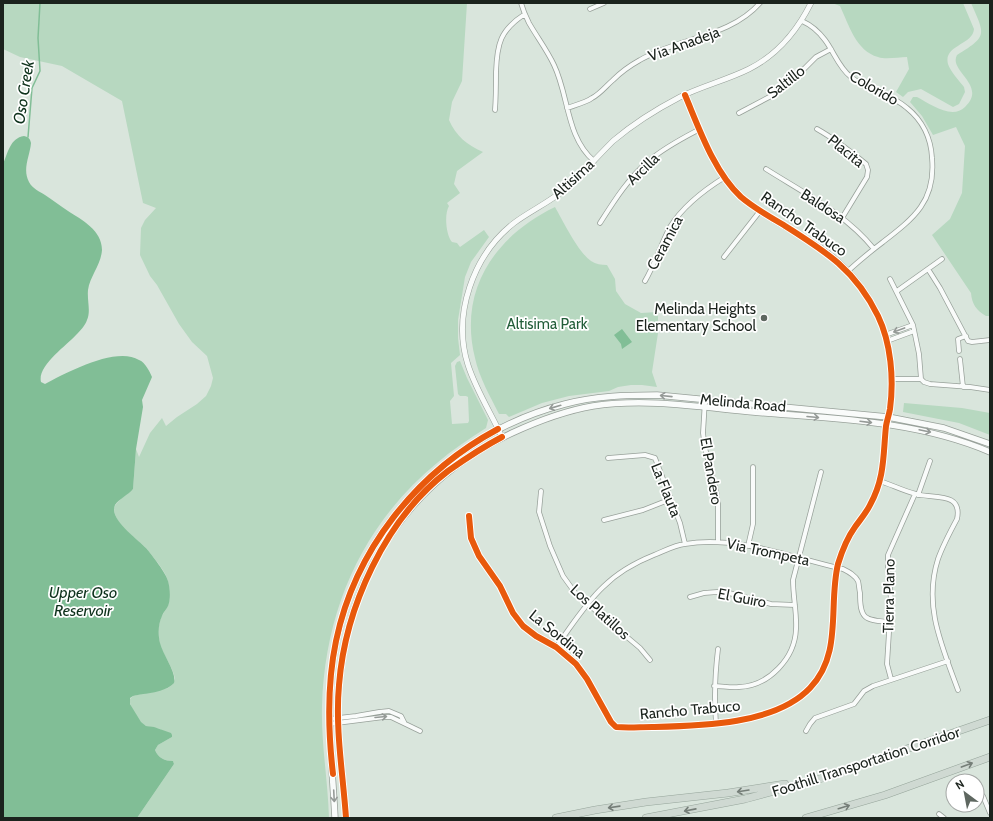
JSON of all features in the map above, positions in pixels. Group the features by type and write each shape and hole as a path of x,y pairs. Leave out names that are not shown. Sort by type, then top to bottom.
{"highway":[{"name":"Foothill Transportation Corridor","path":"646,818 745,799 823,778 990,720"},
{"path":"806,818 885,795 990,757"},
{"path":"556,818 602,808 728,793 823,778"}],"main road":[{"name":"Melinda Road","path":"335,818 330,721 330,677 336,642 350,592 370,552 394,517 418,487 451,459 475,442 524,417 549,408 593,398 623,395 657,395 888,417 944,428 990,444"},
{"name":"Melinda Road","path":"346,818 338,720 340,674 351,618 362,586 386,542 418,500 447,472 472,454 502,437 540,420 594,406 654,403 886,424 937,434 990,452"}],"street":[{"path":"521,3 528,22 554,63 561,79 570,122 582,146 594,160"},
{"path":"590,9 604,3"},
{"name":"Via Anadeja","path":"567,108 594,97 614,79 640,60 675,44 718,32 735,24 748,15 760,3"},
{"name":"Altisima","path":"502,437 473,379 465,346 464,314 467,296 478,267 489,250 514,224 564,190 614,141 635,124 656,110 685,95 748,70 761,62 786,41 802,21 811,3"},
{"path":"495,110 497,54 499,43 508,27 525,14"},
{"name":"Colorido","path":"802,21 816,31 825,40 850,76 859,83 898,100 916,116 929,140 932,154 933,168 931,182 921,208 912,219 848,271"},
{"name":"Saltillo","path":"739,113 773,95 792,81 816,58 831,49"},
{"name":"Rancho Trabuco","path":"616,727 678,727 742,719 770,712 792,702 810,688 819,676 827,661 831,648 833,637 834,591 837,567 846,541 870,506 880,481 884,464 886,424 890,407 891,379 887,341 878,316 871,303 861,287 848,271 822,249 760,211 741,196 725,177 711,154 685,95"},
{"name":"Arcilla","path":"600,223 621,191 634,175 650,160 677,141 700,129"},
{"name":"Placita","path":"817,129 844,146 866,164 868,168 867,177 842,218"},
{"name":"Baldosa","path":"766,169 842,218 857,230 874,249"},
{"name":"Ceramica","path":"645,281 670,228 677,217 686,206 701,193 725,177"},
{"path":"724,257 760,211"},
{"path":"897,291 942,259"},
{"path":"928,269 940,288 968,341 990,340"},
{"path":"890,279 913,325 919,354 921,379"},
{"path":"885,335 913,325"},
{"path":"887,341 914,331"},
{"path":"959,351 958,339 966,336"},
{"path":"960,359 963,387"},
{"path":"891,379 921,379 930,384 990,390"},
{"name":"El Pandero","path":"705,400 703,433 704,448 716,490 718,504 718,542"},
{"name":"La Flauta","path":"608,458 645,455 655,458 680,523 685,544"},
{"name":"Tierra Plano","path":"891,680 887,664 891,600 888,555 930,461"},
{"path":"748,546 752,524 753,467"},
{"path":"714,686 740,687 752,685 777,671 790,653 796,632 793,580 821,472"},
{"path":"880,481 916,494 944,497 954,503 958,513 957,520 939,557 934,574 933,589 935,622 939,638 958,690"},
{"name":"Los Platillos","path":"541,492 540,512 553,552 563,576 576,594 640,648 650,660"},
{"path":"604,520 643,510 671,499"},
{"name":"La Sordina","path":"469,516 471,538 479,556 500,586 513,613 523,626 536,636 556,647 576,664 587,679 611,722 616,727"},
{"name":"Via Trompeta","path":"556,647 588,603 611,579 630,566 659,553 685,544 718,542 748,546 843,569 850,573 858,582 860,610 863,615 872,620 889,622"},
{"name":"El Guiro","path":"690,597 704,593 717,592 729,593 771,604 795,605"},
{"path":"716,723 714,686 718,649"},
{"path":"806,731 815,718 854,704 864,691 873,686 948,661"},
{"path":"330,721 391,717 404,722 420,732"},
{"path":"985,801 990,813"},
{"path":"939,814 944,818"}],"green space":[{"path":"3,3 467,3 462,81 452,102 449,120 455,131 463,139 483,152 457,171 454,184 460,193 447,203 449,206 447,210 446,224 450,239 452,242 457,243 460,247 484,230 489,237 471,262 465,277 458,320 460,355 451,363 454,396 450,401 452,424 468,423 468,397 460,396 458,394 455,366 457,362 460,361 488,420 486,428 443,458 411,487 388,514 368,542 352,572 340,603 331,636 325,671 322,720 329,818 137,818 174,764 173,761 165,760 160,757 155,750 158,745 172,737 160,729 146,726 140,722 129,700 133,696 168,688 173,684 175,679 172,669 160,645 159,639 159,623 168,605 170,593 163,569 146,548 121,525 117,520 114,508 119,501 133,489 136,449 139,457 150,433 162,418 166,426 197,404 206,396 213,378 207,356 192,342 179,324 157,285 150,276 140,255 141,228 145,220 156,208 143,203 122,101 62,66 20,57 3,49"},
{"path":"832,3 963,3 974,29 969,39 954,49 948,58 948,64 951,70 964,87 965,92 959,104 953,107 921,89 908,92 903,97 896,92 909,69 907,57 885,58 870,54 854,36 840,6"},
{"path":"971,3 990,3 990,316 986,316 975,306 971,293 932,235 950,219 962,193 965,146 956,127 933,135 922,116 910,102 913,97 917,97 941,110 954,112 960,111 971,99 972,92 970,85 958,67 956,61 957,55 979,39 981,34 979,22"},
{"name":"Altisima Park","path":"555,207 571,236 586,257 595,263 607,265 615,279 616,291 625,304 641,313 658,312 658,333 652,372 657,387 631,385 618,387 609,391 569,396 542,403 509,417 506,414 499,414 479,372 471,333 472,310 477,288 486,268 499,250 515,233 534,219"},
{"path":"904,403 962,408 990,413 990,435 959,423 903,412"}],"water":[{"name":"Upper Oso Reservoir","path":"24,136 29,138 31,143 26,167 27,177 30,184 36,190 90,226 99,237 102,250 100,261 89,285 89,313 86,322 79,332 53,357 43,369 41,382 45,384 91,363 118,356 129,357 141,361 147,367 152,377 142,400 143,407 136,449 133,489 115,505 114,511 125,529 146,548 155,559 165,573 169,584 170,600 163,613 159,626 159,640 174,674 174,683 160,691 133,696 130,698 130,704 141,722 146,726 171,733 172,737 158,745 155,750 160,757 165,760 173,761 174,764 137,818 3,818 3,164 13,143 19,137"},
{"path":"622,329 632,342 622,349 621,344 614,335"}],"waterway":[{"name":"Oso Creek","path":"28,137 32,88 40,71 38,38 40,3"}],"cycle path":[{"path":"469,516 471,538 479,556 500,586 513,613 523,626 536,636 556,647 576,664 587,679 611,722 616,727 692,726 736,721 757,716 777,710 795,700 810,688 820,675 827,660 831,645 835,580 838,564 843,549 855,527 867,511 875,495 881,476 892,386 889,349 878,316 869,300 849,273 838,262 812,243 751,205 731,187 708,149 685,95"},
{"path":"333,774 329,708 333,657 345,608 358,576 374,546 393,517 416,491 441,468 468,447 498,429"},
{"path":"346,818 338,718 339,685 343,656 350,626 360,596 372,567 387,540 405,514 425,491 448,471 474,453 502,437"}],"place":[{"name":"Melinda Heights Elementary School","path":"764,318"}]}
